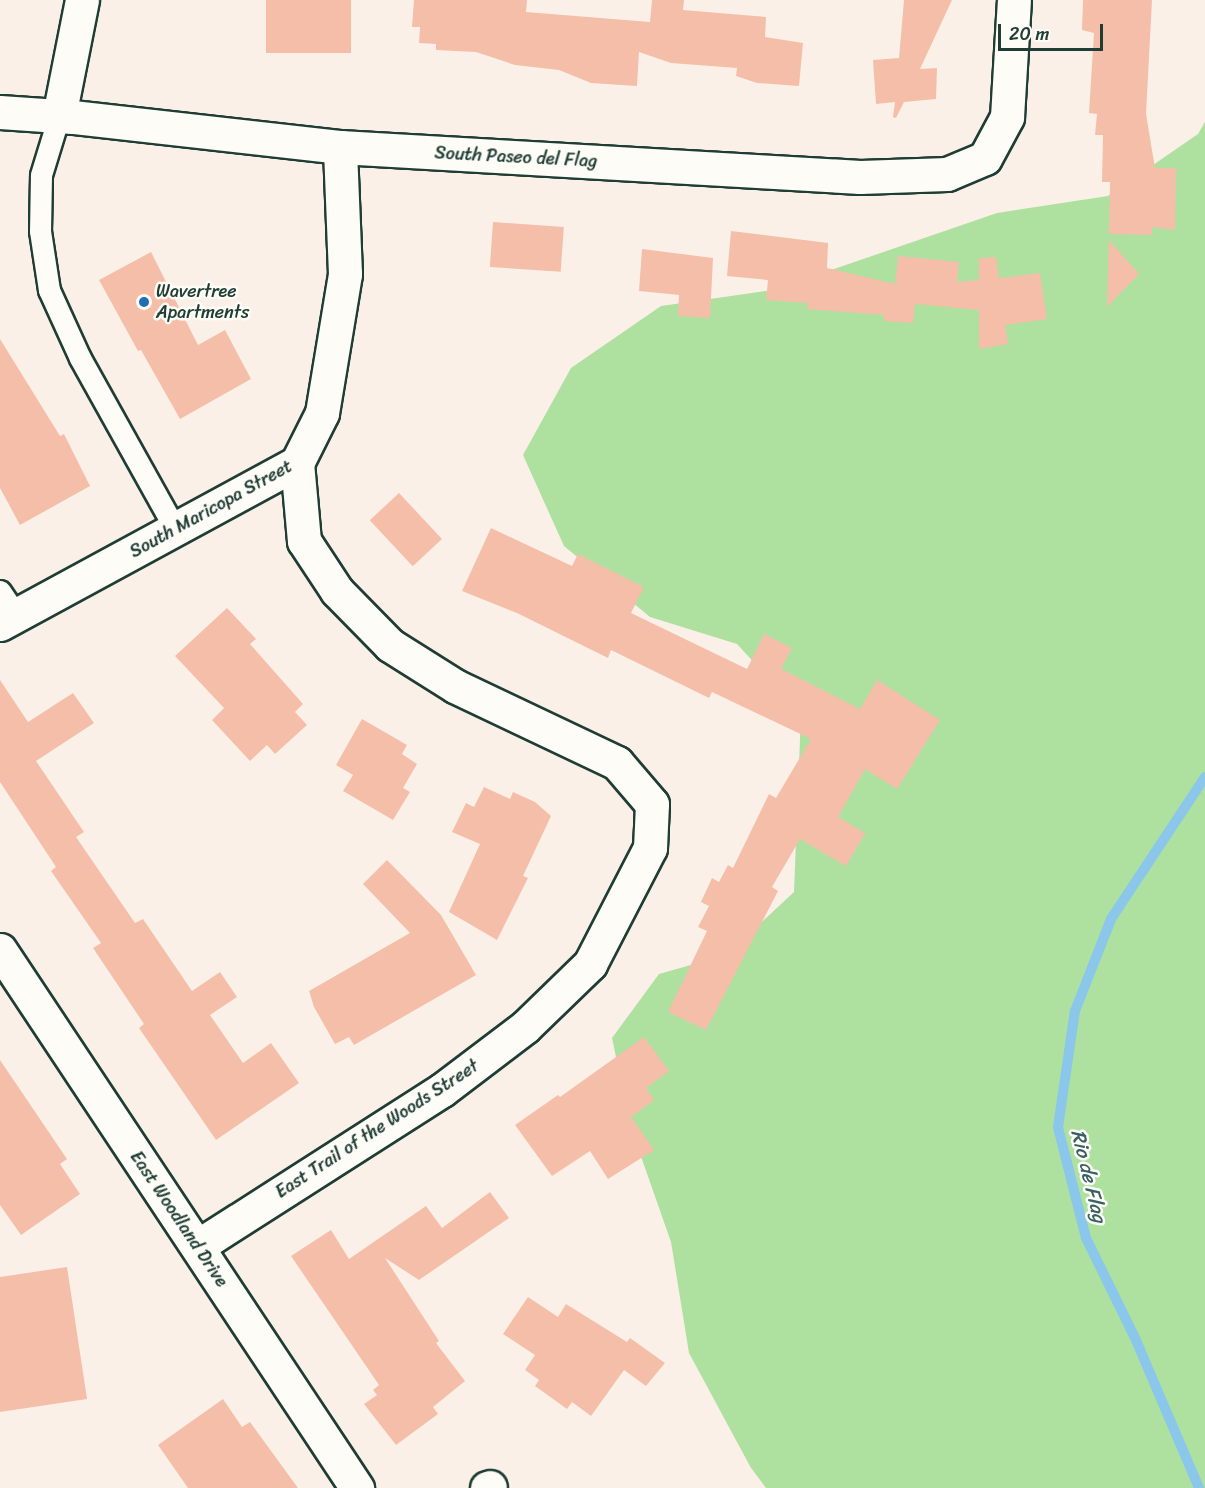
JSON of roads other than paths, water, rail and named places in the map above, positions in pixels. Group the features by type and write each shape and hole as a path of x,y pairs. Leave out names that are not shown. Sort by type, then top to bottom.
{"street":[{"path":"59,116 81,0"},
{"name":"South Paseo del Flag","path":"0,112 59,116 340,147 860,177 947,174 985,158 1007,117 1014,0"},
{"name":"South Maricopa Street","path":"5,610 175,529 297,463 322,413 345,274 340,147"},
{"name":"East Trail of the Woods Street","path":"198,1246 442,1090 525,1026 590,964 650,848 652,804 617,763 446,680 390,645 337,591 304,541 297,463"},
{"name":"East Woodland Drive","path":"0,950 357,1488"}],"lane":[{"path":"59,116 40,175 40,231 49,290 80,358 175,529"}],"waterway":[{"name":"Rio de Flag","path":"1199,1488 1136,1340 1086,1238 1058,1127 1075,1011 1111,919 1205,777"}],"place":[{"name":"Wavertree Apartments","path":"144,302"}]}
